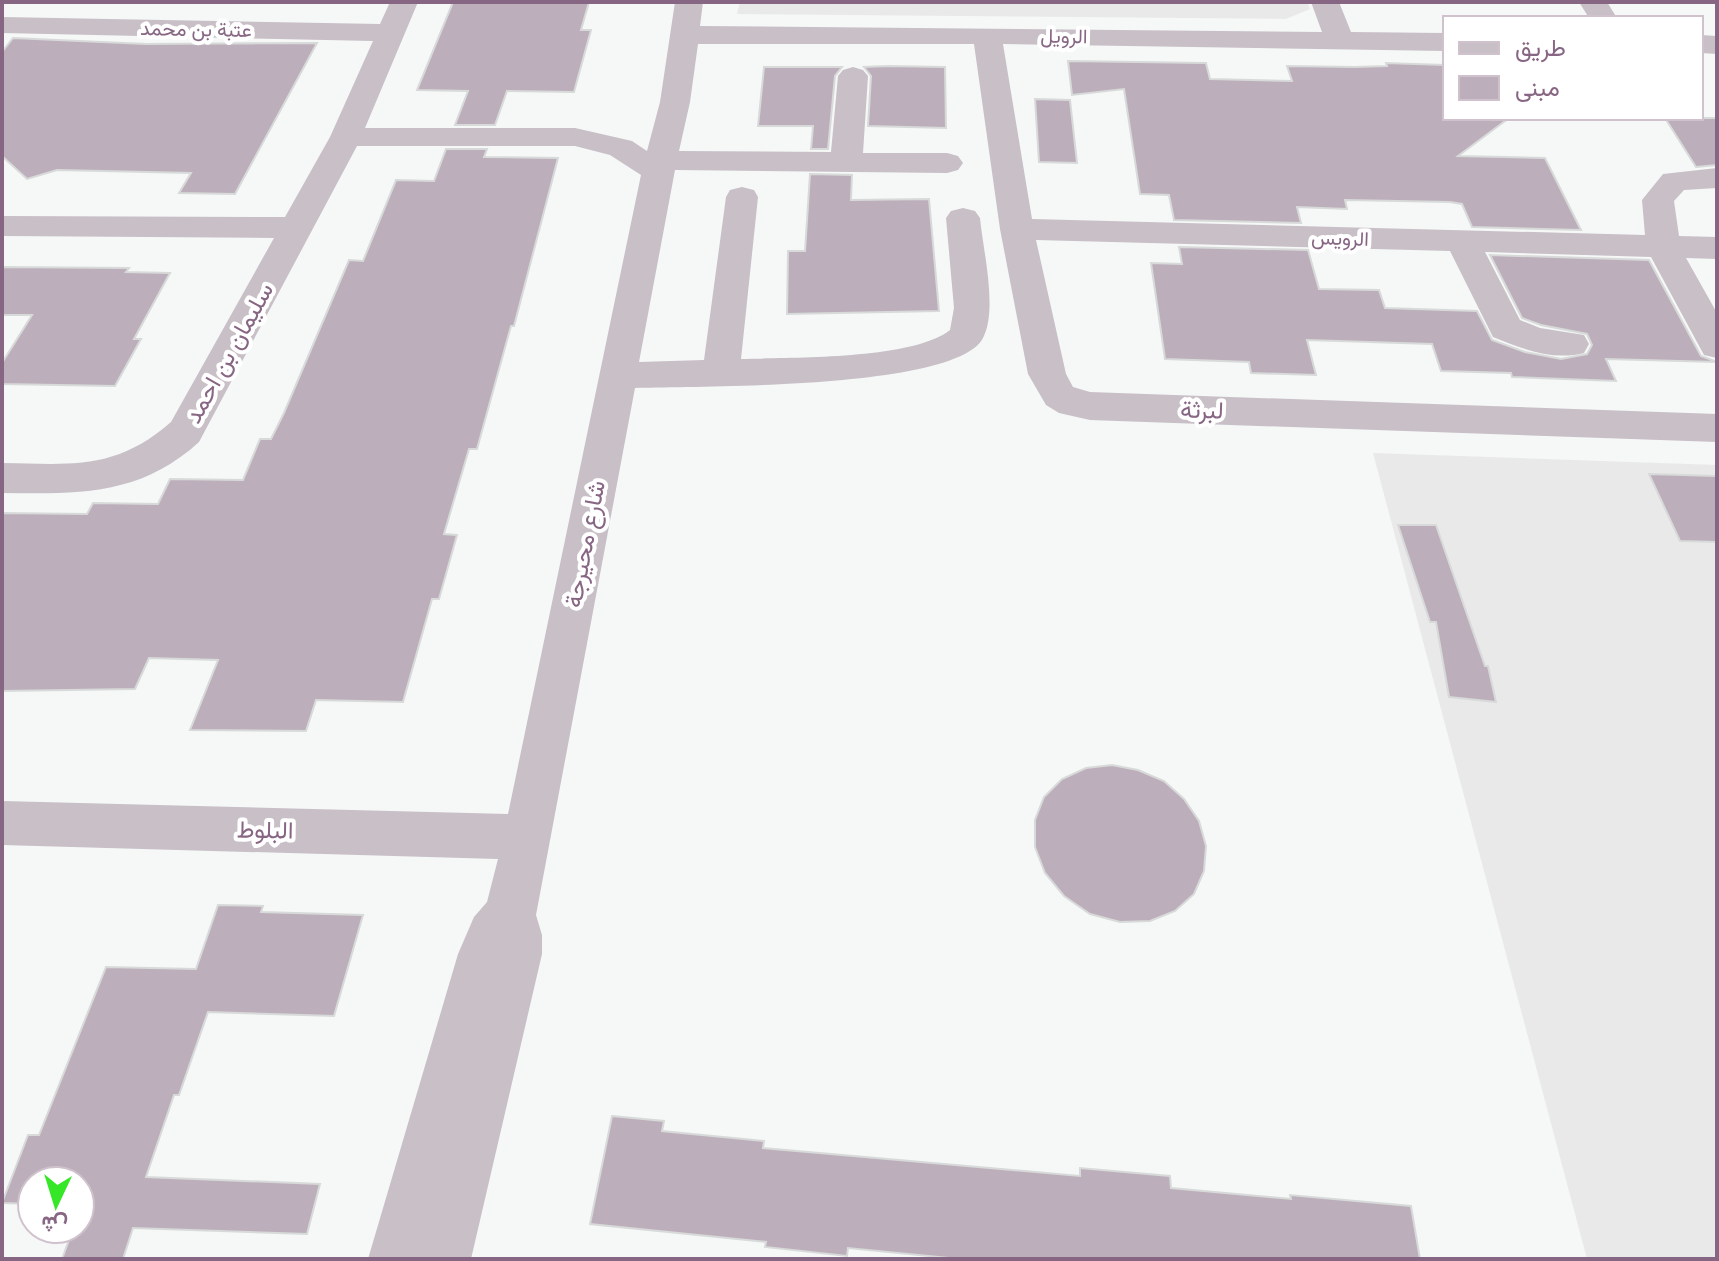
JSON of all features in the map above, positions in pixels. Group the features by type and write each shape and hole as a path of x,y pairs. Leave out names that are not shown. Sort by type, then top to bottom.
{"street":[{"name":"سليمان بن احمد","path":"2,478 83,479 120,472 150,461 170,448 185,432 346,137 404,2"},
{"path":"1325,2 1340,41"},
{"name":"الرويل","path":"686,18 987,35 1443,42"},
{"name":"شارع محيرجة","path":"398,1259 484,954 492,935 510,915 660,166 650,112 686,18"},
{"name":"عتبة بن محمد","path":"2,25 390,33"},
{"name":"لبرثة","path":"987,35 1017,229 1047,374 1059,396 1072,403 1717,428"},
{"path":"846,162 853,76"},
{"path":"575,137 650,112"},
{"path":"346,137 575,137 621,148 660,166 947,163"},
{"path":"1717,178 1674,181 1658,200 1663,247 1717,346"},
{"path":"721,373 742,197"},
{"path":"618,376 824,369 899,361 951,348 967,335 972,308 963,218"},
{"path":"2,226 298,228"},
{"name":"الرويس","path":"1017,229 1717,248"},
{"path":"1462,241 1506,328 1535,340 1571,344"},
{"name":"البلوط","path":"2,823 528,837"},
{"name":"شارع محيرجة","path":"441,1259 516,954 516,935 510,915"}],"shaded area":[{"path":"740,2 1307,2 1310,9 1286,19 737,14"},
{"path":"1373,453 1717,465 1717,1259 1587,1259"}],"building":[{"path":"453,2 589,2 581,30 591,30 574,92 507,91 495,125 455,125 468,91 417,90"},
{"path":"13,38 146,44 317,43 235,194 179,193 191,173 57,170 27,179 2,156 2,52"},
{"path":"1068,61 1206,63 1210,79 1292,81 1287,66 1443,65 1443,120 1506,120 1458,156 1545,158 1581,230 1472,227 1462,204 1450,202 1345,200 1347,209 1297,207 1301,223 1174,220 1169,195 1140,194 1124,89 1072,95"},
{"path":"764,67 842,67 835,76 828,149 811,149 813,126 758,126"},
{"path":"864,67 945,67 946,128 868,126 871,76"},
{"path":"1035,99 1070,100 1077,163 1039,162"},
{"path":"1717,118 1717,165 1696,167 1666,120"},
{"path":"446,149 487,149 484,157 558,158 514,326 511,326 477,449 469,449 444,534 457,535 439,599 432,599 403,702 316,700 306,731 190,730 218,660 149,658 135,689 2,691 2,513 87,514 93,503 158,504 170,479 243,480 260,439 271,439 284,413 349,260 363,261 396,180 434,181"},
{"path":"810,174 852,175 851,200 929,199 939,311 787,314 788,251 805,251"},
{"path":"1179,247 1308,250 1319,289 1379,290 1385,308 1477,311 1492,340 1525,352 1561,359 1587,354 1592,345 1587,334 1522,318 1490,255 1649,260 1701,356 1717,362 1606,359 1616,381 1512,377 1511,373 1441,371 1432,344 1307,340 1316,375 1251,373 1249,362 1165,359 1151,263 1182,264"},
{"path":"2,267 129,268 126,272 170,273 134,339 141,339 115,386 2,384 2,363 32,315 2,315"},
{"path":"1649,474 1717,476 1717,542 1680,541"},
{"path":"1398,525 1436,525 1485,666 1488,666 1496,702 1449,697 1436,622 1430,622"},
{"path":"1112,765 1138,770 1164,781 1184,799 1199,821 1206,846 1204,871 1194,894 1175,911 1150,921 1120,922 1090,914 1064,896 1045,873 1035,847 1035,820 1044,797 1062,779 1086,768"},
{"path":"218,905 263,906 261,912 363,915 334,1016 208,1012 179,1095 174,1095 146,1177 320,1184 307,1234 133,1228 123,1259 62,1259 67,1245 96,1245 96,1165 17,1165 28,1135 39,1135 106,967 196,969"},
{"path":"612,1116 664,1121 662,1131 764,1141 763,1148 1080,1176 1080,1168 1170,1176 1171,1188 1411,1206 1420,1259 959,1259 848,1248 847,1256 765,1247 766,1242 590,1224"},
{"path":"16,1166 16,1203 2,1203"}]}
